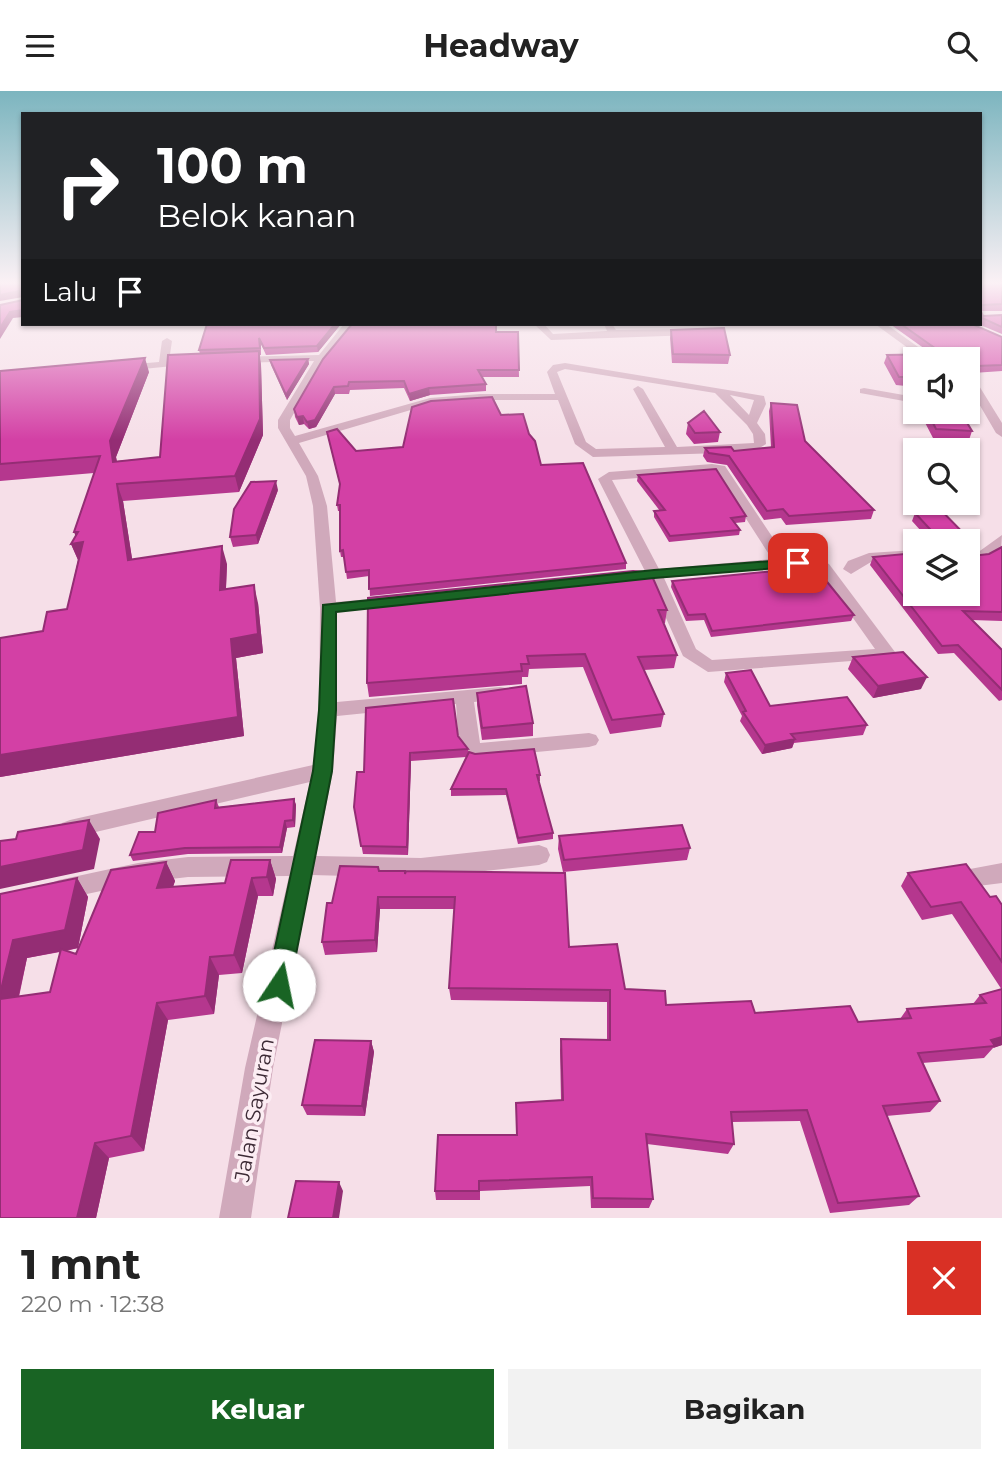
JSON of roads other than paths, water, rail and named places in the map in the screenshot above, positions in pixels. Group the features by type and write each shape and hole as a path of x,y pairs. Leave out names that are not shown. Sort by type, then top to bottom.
{"street":[{"name":"Jalan Sayuran","path":"234,1218 259,1068 323,771 328,710 328,608 316,487 307,465 284,428 286,414 340,336"},
{"path":"550,336 573,336"},
{"path":"897,336 913,347"},
{"path":"163,365 167,341"},
{"path":"221,361 322,358"},
{"path":"114,369 208,361"},
{"path":"718,390 751,423 759,434 760,445 753,449 593,453 582,444 552,372 565,366 718,390 760,398 751,423"},
{"path":"638,389 673,451"},
{"path":"864,391 903,398"},
{"path":"980,395 1002,433"},
{"path":"291,441 430,401 480,397 562,397"},
{"path":"980,403 985,403"},
{"path":"613,579 654,574 782,563 814,563 824,567 862,617 885,654 708,666 689,652 654,574 605,479 712,468 720,470 782,563"},
{"path":"980,557 996,548 1002,539"},
{"path":"851,569 853,564 869,558 903,555"},
{"path":"328,608 410,600"},
{"path":"328,710 517,692"},
{"path":"464,697 471,746 475,751 589,740"},
{"path":"54,833 323,771"},
{"path":"38,894 138,873 188,867 348,865 421,868 539,855"},
{"path":"978,876 1002,873"}]}
